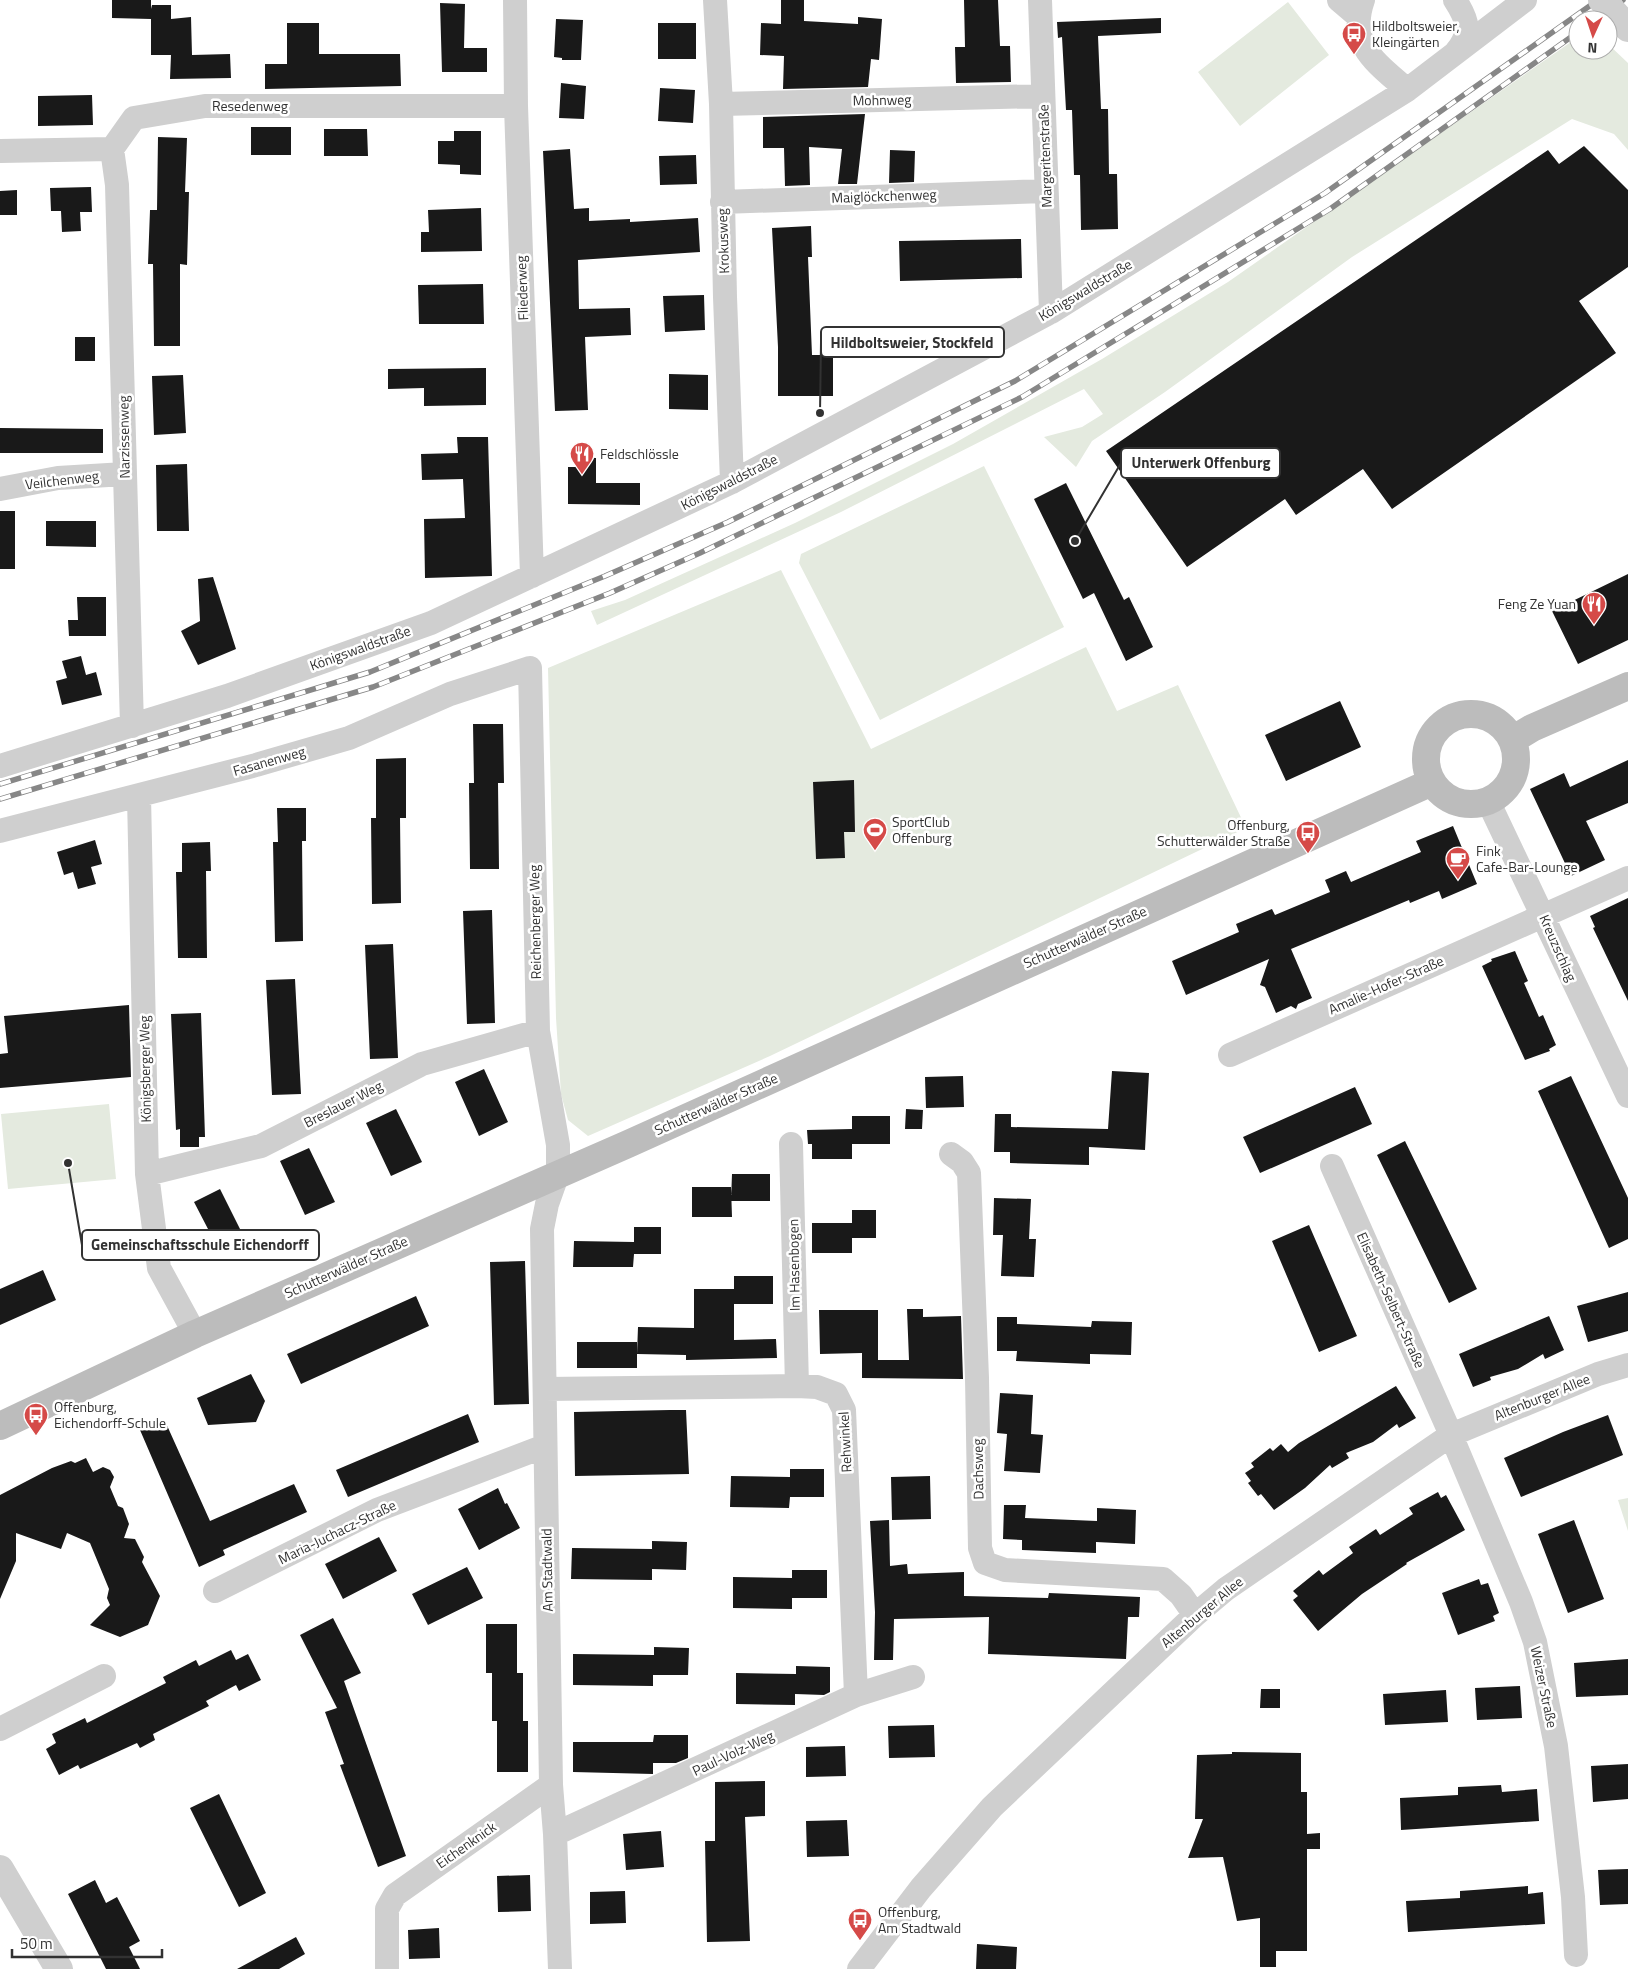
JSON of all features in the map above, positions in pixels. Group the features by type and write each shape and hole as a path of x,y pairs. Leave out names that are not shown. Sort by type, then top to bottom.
{"main road":[{"path":"1512,740 1532,728 1628,686"},
{"path":"1468,714 1482,715 1494,720 1505,728 1512,740 1516,752 1516,766 1512,779 1504,790 1488,801 1471,804 1459,802 1440,791 1432,782 1427,767 1426,752 1436,731 1455,716 1468,714"},
{"name":"Schutterwälder Straße","path":"0,1426 195,1334 558,1173 628,1144 1432,782"}],"street":[{"name":"Fliederweg","path":"515,0 516,106 532,576"},
{"name":"Krokusweg","path":"715,0 721,104 722,202 732,482"},
{"name":"Margeritenstraße","path":"1040,0 1051,312"},
{"path":"1339,0 1361,9 1357,27 1362,46 1379,65 1407,90"},
{"name":"Königswaldstraße","path":"1454,54 1464,42 1467,29 1465,15 1455,0"},
{"name":"Königswaldstraße","path":"0,766 227,696 431,622 732,482 1051,312 1407,90 1525,0"},
{"path":"1602,0 1628,28"},
{"name":"Mohnweg","path":"721,104 1043,96"},
{"name":"Resedenweg","path":"112,149 134,118 205,106 516,106"},
{"path":"0,151 112,149"},
{"name":"Narzissenweg","path":"112,149 118,195 132,726"},
{"name":"Maiglöckchenweg","path":"722,202 1046,191"},
{"name":"Veilchenweg","path":"0,489 58,478 125,474"},
{"name":"Fasanenweg","path":"0,830 139,796 349,738 450,694 530,668"},
{"name":"Reichenberger Weg","path":"530,668 538,1031 558,1145 558,1173"},
{"name":"Königsberger Weg","path":"139,796 147,1174 160,1268 195,1334"},
{"name":"Kreuzschlag","path":"1488,801 1543,915 1558,952 1628,1096"},
{"name":"Amalie-Hofer-Straße","path":"1230,1055 1628,878"},
{"name":"Breslauer Weg","path":"147,1174 261,1146 422,1064 538,1031"},
{"name":"Im Hasenbogen","path":"791,1144 797,1386"},
{"name":"Dachsweg","path":"951,1154 962,1162 969,1172 977,1378 980,1548 985,1562 1005,1570 1163,1578 1182,1595 1195,1615"},
{"name":"Elisabeth-Selbert-Straße","path":"1332,1166 1451,1435"},
{"name":"Am Stadtwald","path":"558,1173 547,1204 542,1229 551,1785 555,1834 560,1969"},
{"name":"Altenburger Allee","path":"859,1969 922,1888 992,1808 1195,1615 1226,1588 1451,1435 1598,1374 1628,1365"},
{"name":"Rehwinkel","path":"544,1389 797,1386 817,1387 836,1394 844,1410 856,1695"},
{"name":"Weizer Straße","path":"1451,1435 1521,1602 1535,1642 1556,1746 1574,1897 1576,1955"},
{"name":"Maria-Juchacz-Straße","path":"215,1591 377,1510 545,1446"},
{"path":"0,1729 104,1676"},
{"name":"Paul-Volz-Weg","path":"555,1834 856,1695 913,1677"},
{"name":"Eichenknick","path":"387,1969 386,1909 395,1895 551,1785"},
{"path":"0,1869 59,1969"}],"shaded area":[{"path":"1288,2 1329,55 1240,126 1198,72"},
{"path":"1568,44 1568,60 1618,60 1618,54 1628,63 1628,150 1614,134 1572,119 1352,257 1165,392 1092,441 1076,467 1044,437 1082,427 1103,414 1084,389 841,512 597,625 591,611 625,600 795,523 953,444 1102,359 1228,282"},
{"path":"984,466 1064,627 880,720 799,563 801,554"},
{"name":"SportClub Offenburg","path":"781,570 871,749 1086,647 1117,711 1178,685 1246,828 770,1056 588,1136 568,1120 561,1094 556,1018 548,668"},
{"path":"109,1104 116,1179 8,1189 1,1114"},
{"path":"1628,1498 1628,1531 1618,1500"}],"building":[{"path":"112,0 151,0 151,9 152,5 171,5 171,19 191,17 192,55 230,54 231,78 170,79 171,55 151,55 151,19 112,18"},
{"path":"781,0 804,0 804,21 858,24 858,17 882,19 879,60 871,59 868,87 783,89 784,56 760,55 761,23 781,24"},
{"path":"964,0 998,0 1000,46 1010,46 1011,82 956,83 955,47 965,47"},
{"path":"440,3 465,4 464,48 487,48 487,72 442,72"},
{"path":"1161,18 1161,33 1098,36 1101,109 1108,109 1109,174 1117,174 1118,229 1081,230 1080,175 1074,175 1072,110 1066,110 1062,37 1058,38 1057,22"},
{"path":"556,19 583,20 581,60 562,60 562,58 554,57"},
{"path":"287,23 319,23 319,54 400,54 401,86 265,89 265,64 287,64"},
{"path":"658,23 696,23 696,59 658,59"},
{"path":"561,83 586,86 584,119 559,118"},
{"path":"660,88 695,90 693,123 658,121"},
{"path":"92,95 93,125 38,126 38,96"},
{"path":"865,114 857,184 838,184 842,149 809,147 810,185 785,186 784,148 763,148 763,117"},
{"path":"251,127 291,127 291,155 251,155"},
{"path":"324,129 367,129 368,156 324,156"},
{"path":"454,131 481,131 481,175 460,174 460,165 438,164 438,141 454,141"},
{"path":"158,137 187,138 185,192 189,192 187,265 180,264 180,346 154,346 153,264 148,264 150,210 157,210"},
{"path":"1584,146 1628,190 1628,267 1579,301 1616,353 1392,509 1363,469 1296,515 1285,499 1187,567 1106,451 1548,150 1559,164"},
{"path":"570,149 574,209 589,208 589,221 630,219 630,222 698,218 700,252 578,260 579,309 630,308 631,335 585,337 588,410 555,411 543,151"},
{"path":"890,150 915,151 914,182 889,183"},
{"path":"696,155 697,184 660,185 659,156"},
{"path":"91,187 92,212 80,212 81,231 62,232 61,211 51,211 50,188"},
{"path":"17,190 17,215 0,215 0,191"},
{"path":"481,208 482,251 421,252 421,232 429,232 428,210"},
{"path":"811,226 812,257 808,257 812,355 833,355 833,396 778,396 778,347 772,228"},
{"path":"1021,239 1022,278 900,281 899,241"},
{"path":"483,284 484,324 419,324 418,285"},
{"path":"704,295 705,330 665,332 663,296"},
{"path":"75,337 95,337 95,361 75,361"},
{"path":"486,368 486,405 424,406 424,388 388,389 388,369"},
{"path":"669,374 708,375 708,410 669,409"},
{"path":"183,375 186,433 154,435 152,376"},
{"path":"0,428 103,429 103,453 0,453"},
{"path":"457,437 488,437 492,576 425,578 424,519 465,518 463,479 422,480 421,454 458,453"},
{"name":"Feldschlössle","path":"579,457 596,458 596,483 640,483 640,505 568,504 568,467 579,467"},
{"path":"187,464 189,531 157,531 156,465"},
{"path":"1066,483 1124,600 1129,597 1153,647 1126,661 1094,593 1083,599 1034,499"},
{"path":"0,511 15,511 15,569 0,569"},
{"path":"46,521 96,521 96,547 46,546"},
{"name":"Feng Ze Yuan","path":"1628,574 1628,640 1578,664 1552,611"},
{"path":"213,577 236,649 198,665 181,631 200,621 198,579"},
{"path":"77,597 106,597 106,636 69,636 68,620 78,620"},
{"path":"81,656 86,675 96,672 102,695 62,705 56,681 67,678 62,661"},
{"path":"1340,701 1361,747 1286,781 1265,735"},
{"path":"473,724 503,724 504,783 498,783 499,869 470,869 469,783 474,783"},
{"path":"406,758 406,818 400,818 401,903 372,904 371,818 376,818 376,759"},
{"path":"1628,760 1628,803 1586,821 1605,860 1571,876 1530,789 1564,773 1570,787"},
{"path":"854,780 855,832 844,832 845,858 816,859 813,782"},
{"path":"277,808 306,808 306,841 302,841 303,941 275,942 273,842 278,842"},
{"path":"1453,826 1477,884 1442,899 1439,891 1410,903 1409,900 1291,949 1312,998 1298,1004 1296,1009 1291,1006 1276,1013 1265,987 1260,985 1269,959 1186,995 1172,961 1239,932 1236,924 1272,909 1275,915 1330,892 1325,880 1346,871 1351,882 1421,852 1416,841"},
{"path":"95,840 102,864 91,867 96,884 78,889 73,872 64,875 57,852"},
{"path":"210,842 211,871 206,871 207,958 178,958 176,872 182,872 182,843"},
{"path":"1628,898 1628,1001 1593,928 1595,927 1590,916"},
{"path":"492,910 495,1023 467,1024 463,911"},
{"path":"393,944 398,1058 370,1059 365,945"},
{"path":"1515,951 1528,981 1524,983 1539,1017 1543,1015 1556,1045 1549,1049 1550,1051 1525,1060 1482,966 1492,961 1491,959"},
{"path":"295,979 301,1094 272,1095 266,980"},
{"path":"129,1005 131,1077 0,1088 0,1054 8,1053 4,1016"},
{"path":"201,1013 205,1137 199,1137 199,1147 180,1147 180,1129 176,1130 171,1014"},
{"path":"484,1069 508,1122 479,1136 455,1082"},
{"path":"1112,1071 1149,1073 1145,1150 1089,1147 1089,1165 1010,1163 1010,1152 994,1152 995,1114 1011,1114 1011,1127 1108,1129"},
{"path":"963,1076 964,1107 926,1108 925,1077"},
{"path":"1571,1076 1628,1198 1628,1239 1609,1248 1538,1091"},
{"path":"1355,1087 1372,1124 1260,1173 1243,1137"},
{"path":"396,1109 422,1162 391,1176 366,1123"},
{"path":"906,1109 923,1110 922,1129 905,1129"},
{"path":"852,1116 890,1116 890,1144 852,1144 852,1159 812,1159 812,1144 808,1144 807,1130 852,1129"},
{"path":"1405,1141 1477,1289 1449,1303 1377,1155"},
{"path":"309,1148 335,1202 305,1215 280,1161"},
{"path":"732,1174 770,1174 770,1201 731,1201"},
{"path":"692,1187 731,1187 732,1217 692,1217"},
{"path":"220,1189 246,1241 221,1254 194,1202"},
{"path":"994,1198 1031,1199 1029,1239 1036,1239 1034,1277 1001,1276 1003,1235 993,1235"},
{"path":"852,1210 876,1210 876,1238 852,1238"},
{"path":"812,1223 852,1223 852,1253 812,1253"},
{"path":"1309,1225 1357,1336 1319,1352 1272,1241"},
{"path":"634,1227 661,1227 661,1254 634,1254 633,1267 573,1267 574,1241 634,1242"},
{"path":"525,1261 529,1404 494,1405 490,1262"},
{"path":"43,1270 56,1300 0,1325 0,1289"},
{"path":"734,1276 773,1276 773,1304 734,1304"},
{"path":"694,1289 734,1289 734,1340 776,1339 777,1358 686,1360 686,1355 637,1354 638,1327 694,1328"},
{"path":"1628,1292 1628,1331 1588,1342 1577,1306"},
{"path":"416,1296 429,1326 301,1384 287,1354"},
{"path":"907,1309 923,1309 923,1317 961,1316 963,1379 862,1378 862,1353 820,1354 819,1310 878,1310 878,1360 909,1360"},
{"path":"1549,1316 1564,1350 1545,1359 1543,1354 1518,1369 1490,1377 1491,1380 1473,1387 1459,1354"},
{"path":"997,1317 1017,1317 1017,1324 1091,1327 1092,1321 1132,1322 1131,1355 1090,1354 1090,1364 1016,1361 1017,1351 997,1351"},
{"path":"577,1342 637,1342 637,1368 577,1368"},
{"path":"251,1374 265,1401 256,1422 208,1425 197,1398"},
{"path":"1396,1386 1416,1418 1399,1428 1397,1424 1373,1442 1346,1453 1349,1458 1332,1468 1330,1465 1305,1488 1274,1510 1261,1494 1258,1496 1248,1483 1251,1481 1245,1473 1254,1467 1251,1463 1270,1448 1273,1451 1281,1444 1288,1452 1299,1443"},
{"path":"1000,1393 1033,1395 1031,1434 1043,1435 1040,1473 1004,1471 1007,1434 997,1433"},
{"path":"686,1410 689,1474 575,1476 574,1412"},
{"path":"468,1414 479,1442 348,1497 336,1470"},
{"path":"1608,1415 1623,1455 1521,1497 1504,1458"},
{"path":"165,1421 210,1521 294,1484 307,1512 223,1550 225,1555 199,1567 140,1430"},
{"path":"86,1458 93,1472 103,1467 110,1470 114,1477 110,1487 118,1506 123,1508 129,1524 124,1538 135,1539 144,1557 142,1562 160,1596 148,1625 120,1637 90,1625 110,1605 107,1598 109,1589 90,1543 67,1533 61,1549 16,1533 16,1561 0,1599 0,1495 52,1468 71,1461 75,1463"},
{"path":"790,1469 824,1469 824,1497 790,1497 789,1508 730,1507 731,1476 790,1477"},
{"path":"930,1476 931,1519 892,1520 891,1477"},
{"path":"498,1488 505,1504 507,1503 520,1528 479,1550 458,1509"},
{"path":"1438,1492 1441,1498 1446,1495 1465,1530 1406,1563 1362,1594 1318,1631 1293,1600 1298,1596 1293,1591 1319,1570 1323,1575 1353,1553 1349,1547 1376,1529 1380,1535 1413,1514 1409,1508"},
{"path":"1004,1505 1026,1505 1025,1518 1097,1521 1097,1508 1136,1510 1135,1544 1096,1542 1096,1553 1022,1550 1022,1540 1003,1539"},
{"path":"889,1520 890,1566 907,1564 908,1574 964,1572 964,1596 1048,1598 1049,1593 1140,1597 1139,1617 1128,1617 1126,1659 988,1654 989,1617 894,1619 893,1660 874,1660 875,1612 870,1521"},
{"path":"1574,1520 1604,1599 1568,1613 1538,1534"},
{"path":"379,1537 397,1571 343,1599 325,1564"},
{"path":"652,1541 687,1542 686,1570 652,1569 652,1580 571,1579 572,1548 652,1549"},
{"path":"467,1567 483,1598 428,1625 412,1594"},
{"path":"792,1570 827,1570 827,1598 792,1598 792,1609 733,1608 733,1577 792,1578"},
{"path":"1479,1579 1481,1585 1488,1583 1499,1613 1493,1616 1495,1621 1458,1635 1442,1593"},
{"path":"333,1618 361,1673 344,1681 406,1856 378,1867 340,1765 344,1764 325,1712 337,1708 300,1635"},
{"path":"486,1624 517,1624 517,1673 523,1673 523,1721 528,1721 528,1772 497,1772 497,1721 492,1721 492,1673 486,1673"},
{"path":"654,1647 689,1648 688,1675 653,1675 653,1686 573,1685 573,1654 654,1655"},
{"path":"231,1650 236,1660 248,1654 261,1680 239,1691 236,1685 206,1701 209,1706 153,1734 155,1740 140,1748 137,1743 80,1769 78,1765 59,1775 46,1749 56,1743 52,1734 85,1718 87,1723 166,1683 163,1677 196,1660 199,1666"},
{"path":"1628,1659 1628,1695 1576,1697 1574,1663"},
{"path":"796,1666 830,1667 830,1692 824,1695 795,1694 795,1705 736,1704 736,1673 796,1674"},
{"path":"1520,1686 1522,1718 1477,1720 1475,1688"},
{"path":"1261,1689 1280,1689 1280,1708 1260,1708"},
{"path":"1446,1690 1448,1722 1385,1725 1383,1694"},
{"path":"934,1725 935,1757 889,1758 888,1726"},
{"path":"654,1735 688,1735 688,1758 676,1763 653,1763 653,1774 573,1772 573,1742 653,1742"},
{"path":"845,1746 846,1776 806,1777 806,1747"},
{"path":"1232,1752 1301,1753 1301,1792 1307,1792 1307,1834 1320,1833 1320,1849 1307,1849 1307,1951 1276,1951 1276,1967 1260,1967 1260,1918 1237,1921 1223,1857 1188,1858 1203,1819 1195,1819 1197,1755 1232,1754"},
{"path":"1628,1764 1628,1799 1593,1802 1591,1766"},
{"path":"765,1781 765,1816 745,1817 750,1941 707,1942 705,1841 715,1841 715,1782"},
{"path":"1501,1785 1502,1792 1537,1789 1539,1821 1401,1830 1400,1798 1458,1795 1458,1787"},
{"path":"219,1794 266,1893 239,1907 190,1808"},
{"path":"847,1820 849,1856 807,1857 806,1821"},
{"path":"661,1831 664,1867 626,1870 623,1834"},
{"path":"1628,1869 1628,1904 1600,1905 1598,1870"},
{"path":"530,1875 531,1911 498,1912 497,1876"},
{"path":"95,1880 106,1903 117,1897 140,1941 129,1947 140,1969 106,1969 68,1894"},
{"path":"1528,1886 1528,1894 1543,1892 1545,1924 1408,1932 1406,1901 1460,1898 1460,1891"},
{"path":"625,1891 626,1923 590,1924 590,1892"},
{"path":"439,1928 440,1958 409,1959 408,1930"},
{"path":"296,1937 305,1954 279,1969 237,1969"},
{"path":"977,1944 1017,1947 1016,1969 976,1969"}],"railway":[{"path":"0,784 370,672 605,576 728,522 1015,381 1325,193 1598,0"},
{"path":"1609,10 1623,0"},
{"path":"0,799 373,687 610,593 700,553 1022,397 1330,209 1568,39"}],"place":[{"name":"Hildboltsweier, Kleingärten","path":"1354,55"},
{"name":"Hildboltsweier, Stockfeld","path":"820,413"},
{"name":"Feldschlössle","path":"582,475"},
{"name":"Unterwerk Offenburg","path":"1075,541"},
{"name":"Feng Ze Yuan","path":"1594,625"},
{"name":"SportClub Offenburg","path":"875,851"},
{"name":"Offenburg, Schutterwälder Straße","path":"1308,854"},
{"name":"Fink Cafe-Bar-Lounge","path":"1458,880"},
{"name":"Gemeinschaftsschule Eichendorff","path":"68,1163"},
{"name":"Offenburg, Eichendorff-Schule","path":"36,1436"},
{"name":"Offenburg, Am Stadtwald","path":"860,1941"}]}
